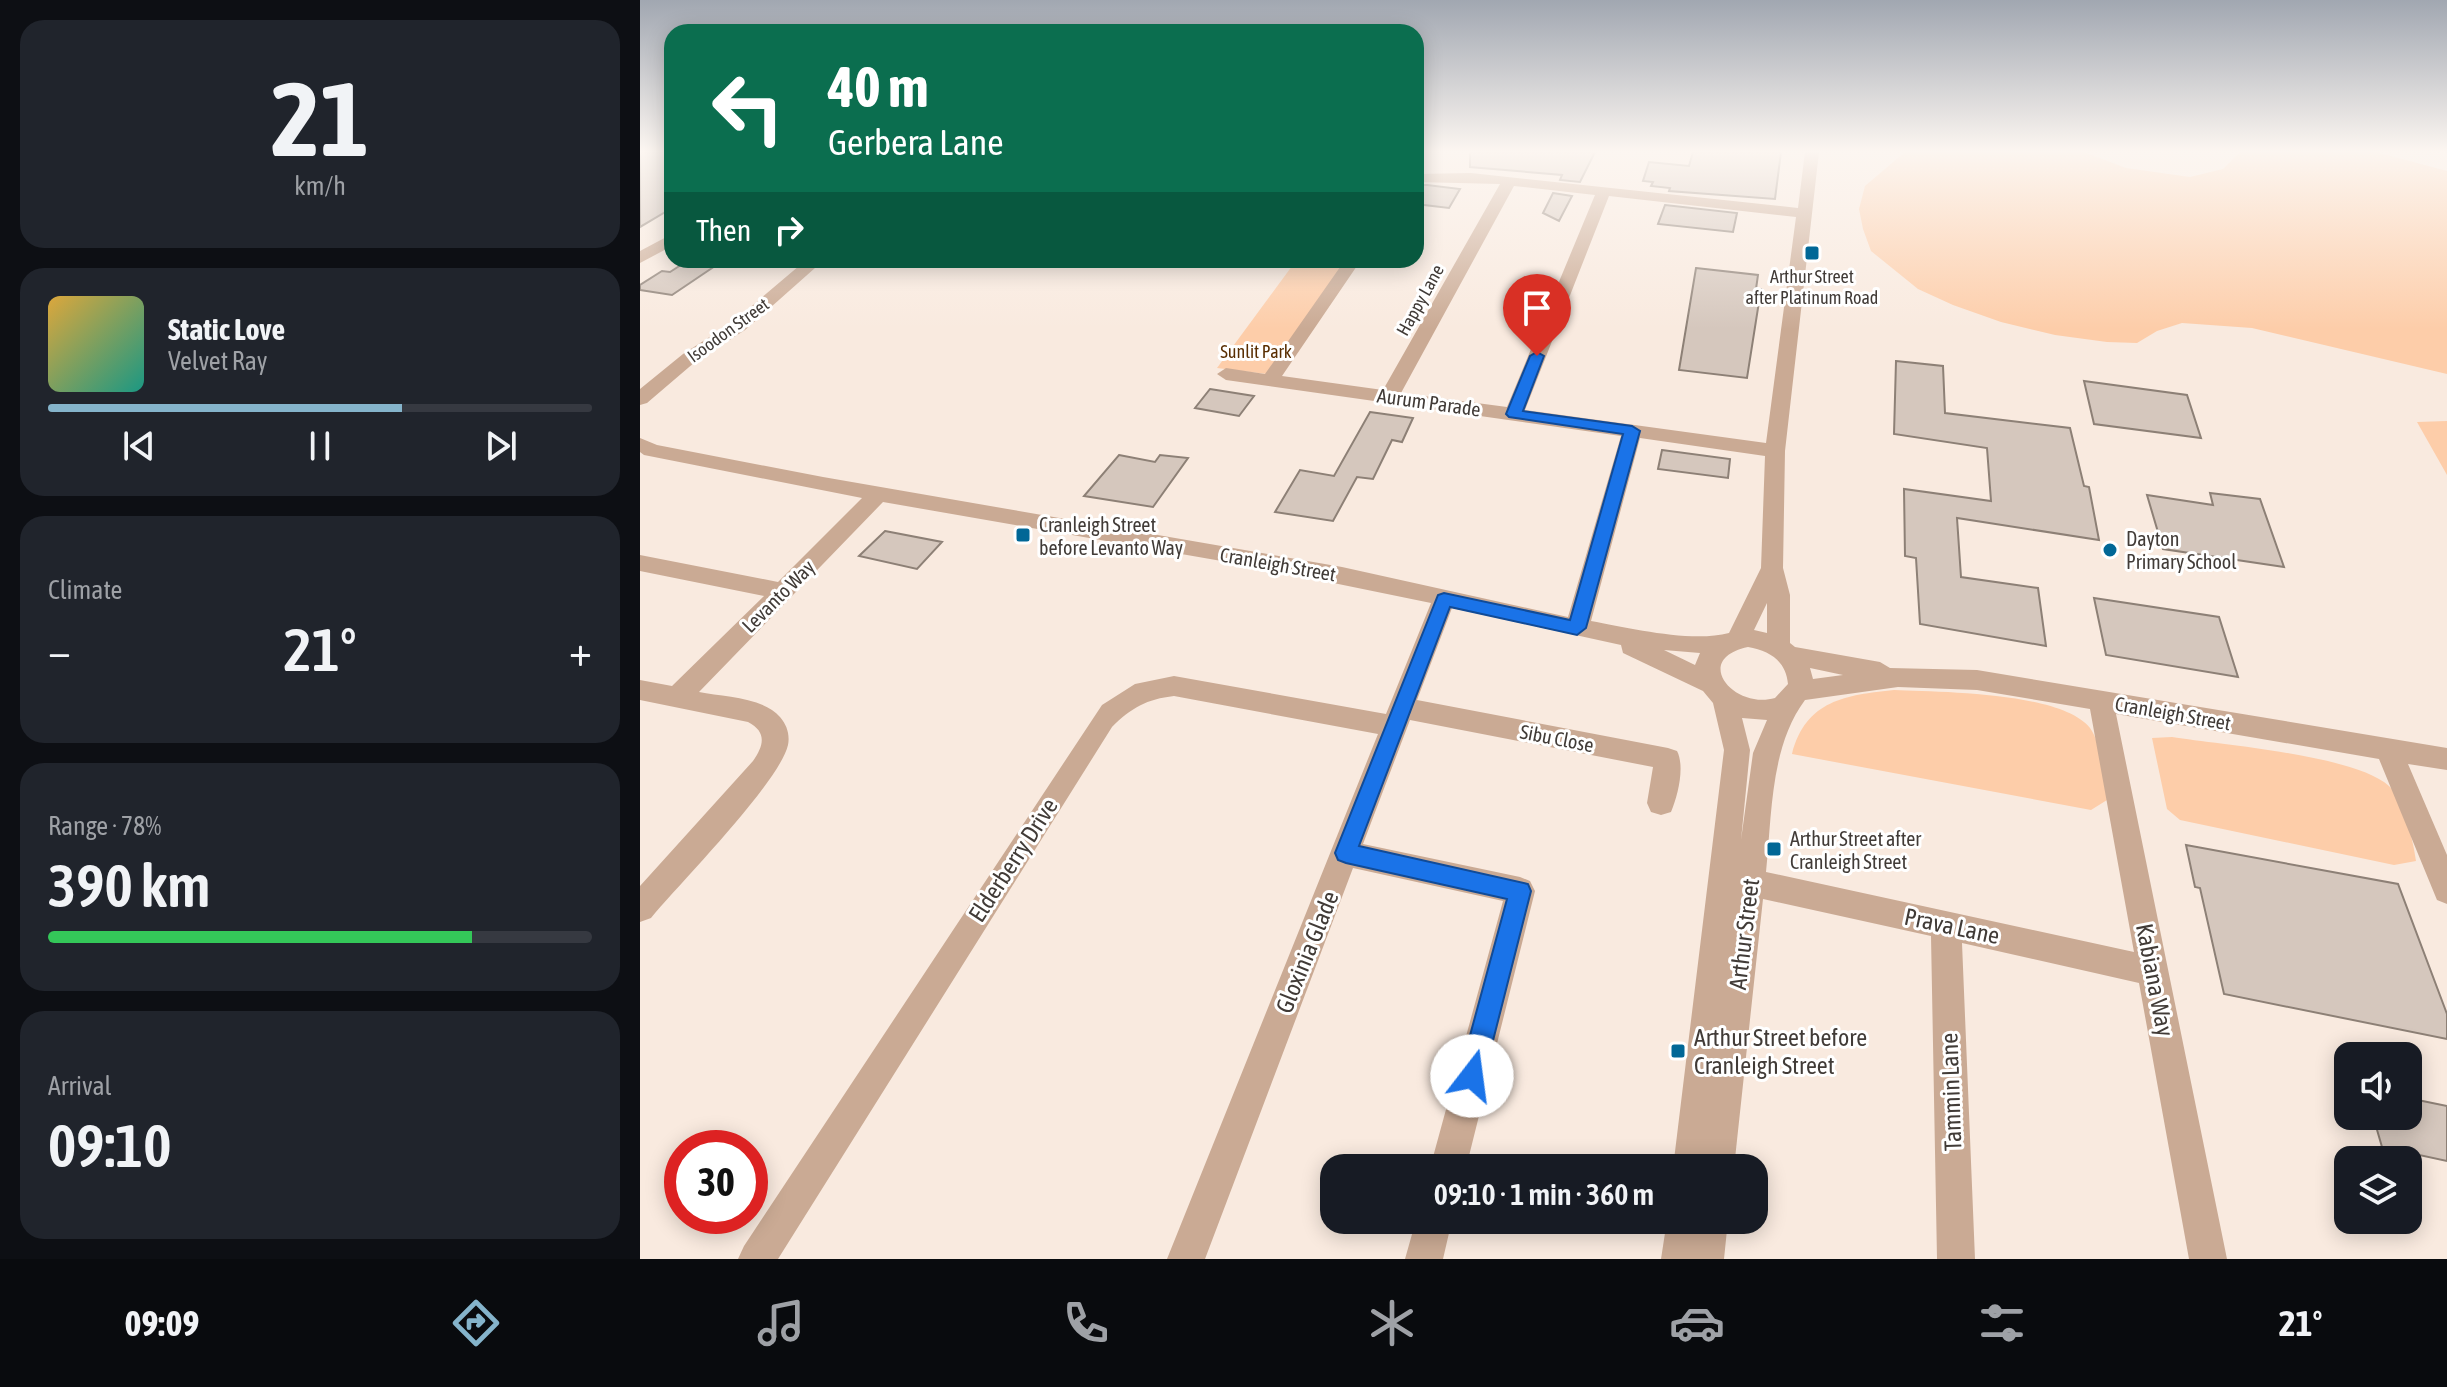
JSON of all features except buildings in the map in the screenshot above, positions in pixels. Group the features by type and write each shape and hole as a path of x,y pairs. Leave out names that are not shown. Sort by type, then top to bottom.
{"street":[{"name":"Happy Lane","path":"1389,397 1492,211"},
{"path":"1514,414 1596,211"},
{"path":"1772,568 1730,642 1708,661 1718,692 1757,711 1774,709 1793,697 1801,676 1783,650 1772,568 1775,451 1804,213 1784,211"},
{"path":"640,258 664,244"},
{"name":"Isoodon Street","path":"640,376 793,268"},
{"name":"Isoodon Street","path":"640,399 689,358 739,326 807,268"},
{"path":"1270,380 1347,268"},
{"name":"Aurum Parade","path":"1226,374 1775,451"},
{"path":"1577,628 1632,431"},
{"name":"Cranleigh Street","path":"640,444 651,450 877,496 1344,575 1608,636 1730,642"},
{"name":"Cranleigh Street","path":"640,461 707,472 757,473"},
{"name":"Levanto Way","path":"678,697 877,496"},
{"path":"640,563 783,591"},
{"name":"Gloxinia Glade","path":"1186,1259 1444,599"},
{"name":"Cranleigh Street","path":"1608,636 1718,692"},
{"path":"1730,642 1758,639 1783,650"},
{"name":"Cranleigh Street","path":"1783,650 1898,677 1977,680 2447,759"},
{"name":"Cranleigh Street","path":"1793,697 1898,677"},
{"name":"Elderberry Drive","path":"757,1259 1103,720 1116,705 1152,687 1174,686 1399,717"},
{"path":"640,690 766,718 774,727 777,740 774,753 763,769 640,908"},
{"name":"Arthur Street","path":"1693,1154 1737,750 1718,692"},
{"name":"Arthur Street","path":"1718,1154 1766,753 1793,697"},
{"name":"Kabiana Way","path":"2101,701 2208,1259"},
{"name":"Sibu Close","path":"1399,717 1668,759 1661,803"},
{"path":"2389,750 2447,890"},
{"path":"1346,853 1520,891 1452,1154"},
{"name":"Prava Lane","path":"1750,882 2153,971"},
{"name":"Tammin Lane","path":"1946,925 1956,1259"},
{"path":"1424,1259 1430,1234"},
{"path":"1680,1259 1683,1234"},
{"path":"1705,1259 1708,1234"}],"green space":[{"path":"1859,211 2447,211 2447,374 2252,328 2182,323 2157,331 2137,343 2055,335 2001,322 1918,289 1871,251"},
{"name":"Sunlit Park","path":"1291,268 1341,268 1267,374 1217,368"},
{"path":"2447,421 2447,475 2417,422"},
{"path":"1894,690 1998,696 2054,707 2075,716 2090,728 2098,744 2107,800 2091,810 1792,754 1798,736 1818,711 1844,698"},
{"path":"2172,737 2319,759 2372,775 2389,786 2399,801 2416,861 2394,865 2180,820 2167,809 2152,738"}],"place":[{"name":"Arthur Street after Platinum Road","path":"1812,253"},
{"name":"Cranleigh Street before Levanto Way","path":"1023,535"},
{"name":"Dayton Primary School","path":"2110,550"},
{"name":"Arthur Street after Cranleigh Street","path":"1774,849"},
{"name":"Arthur Street before Cranleigh Street","path":"1678,1051"}],"route":[{"path":"1472,1076 1520,891 1346,853 1444,599 1577,628 1632,431 1514,414 1537,356"}]}
